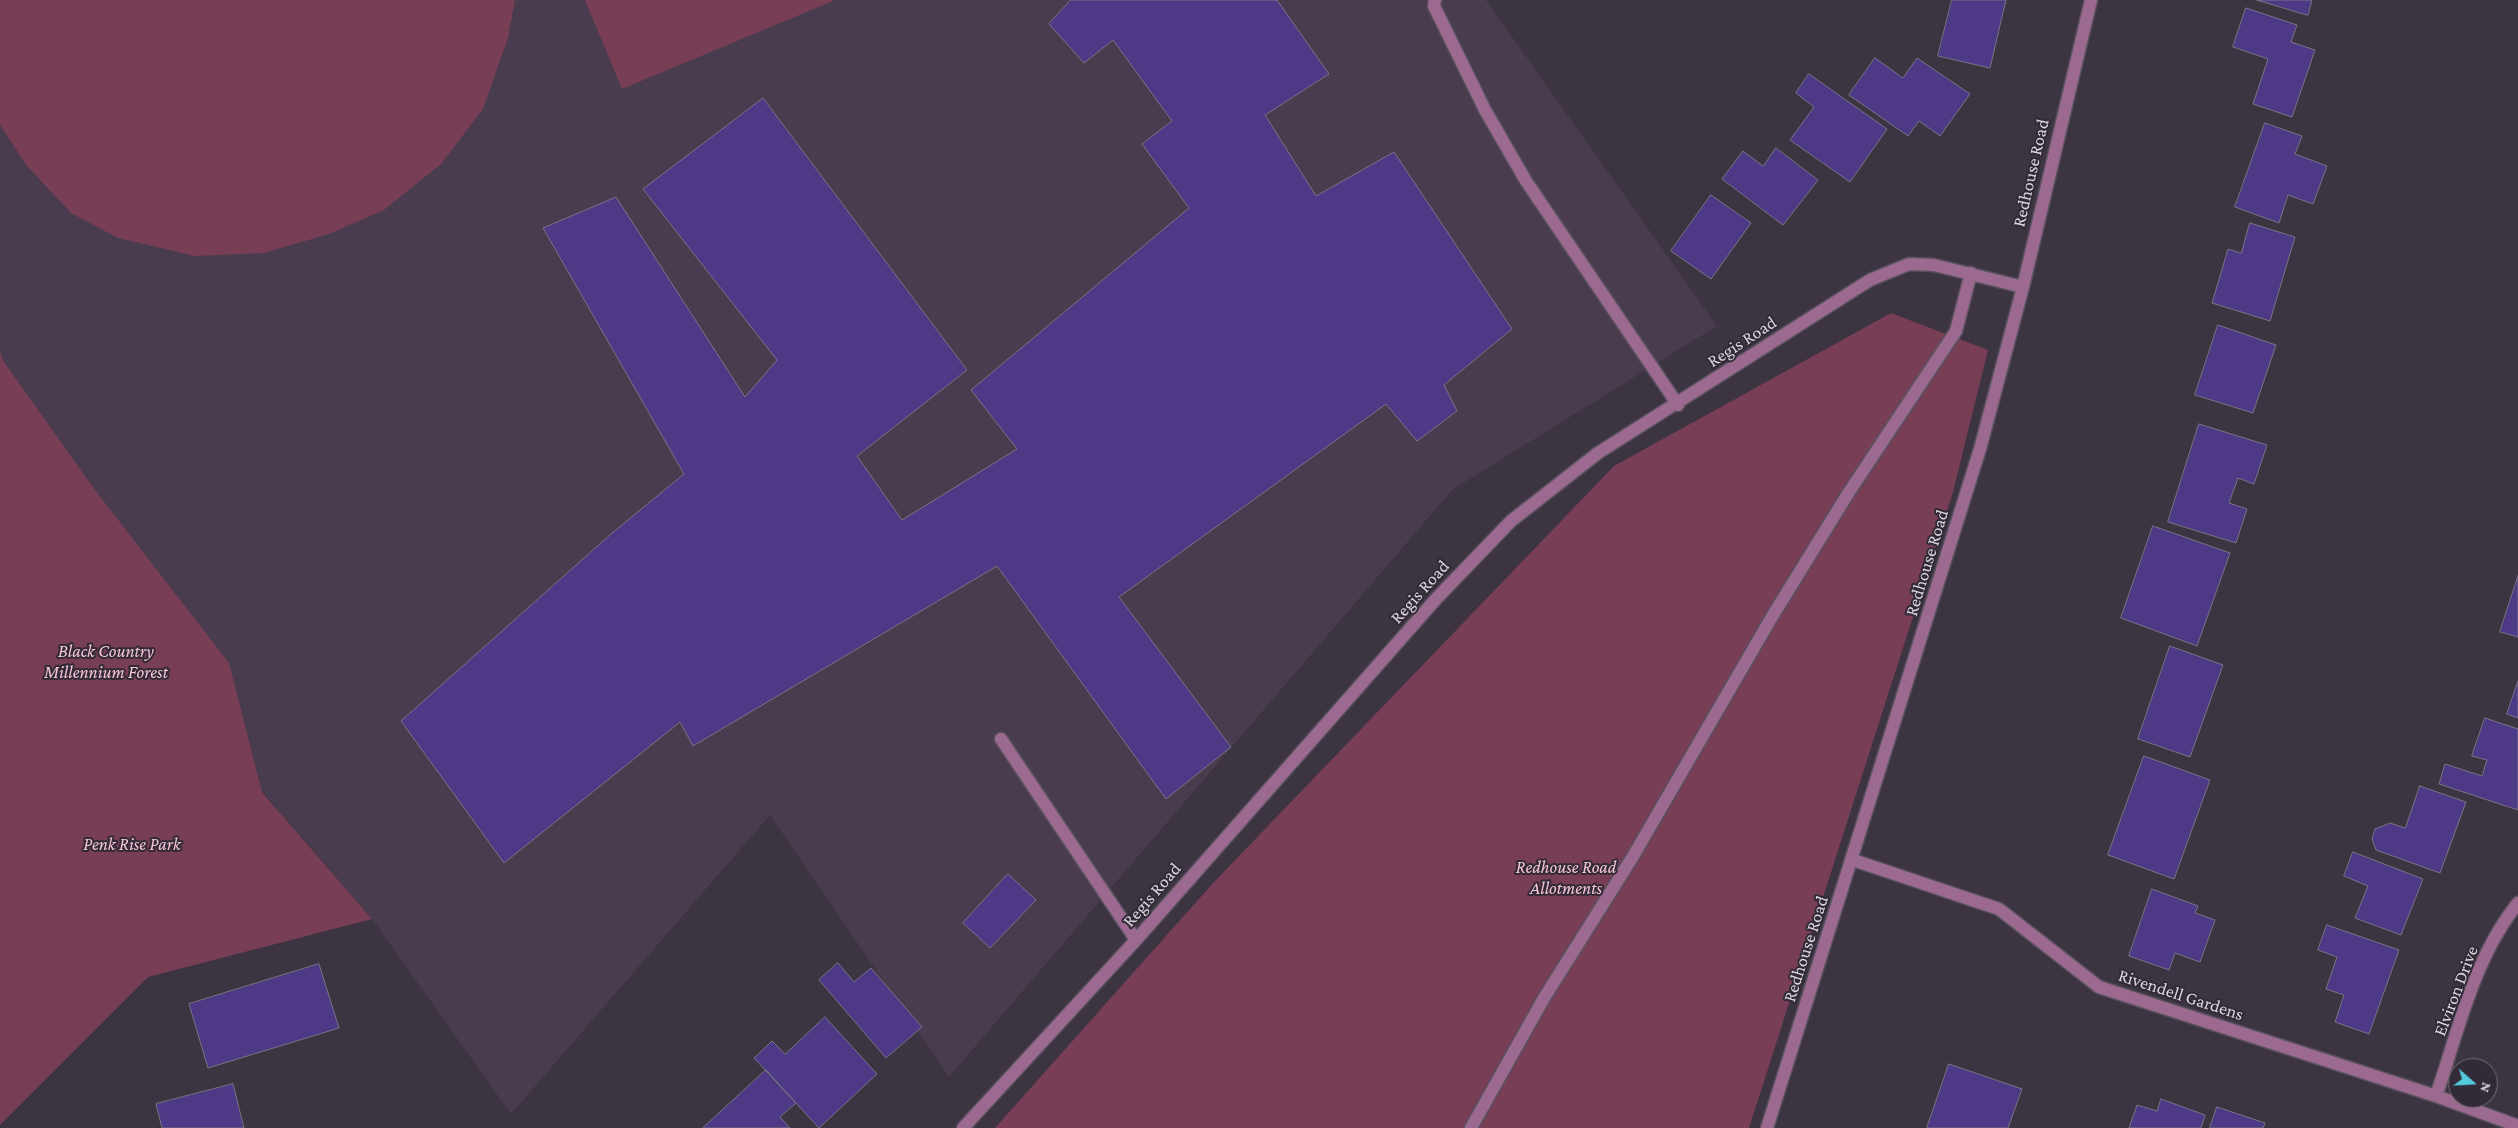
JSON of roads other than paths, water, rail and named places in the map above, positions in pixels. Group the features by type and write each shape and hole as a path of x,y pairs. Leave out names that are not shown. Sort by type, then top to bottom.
{"street":[{"path":"1435,0 1434,6 1485,110 1526,182 1678,404"},
{"name":"Redhouse Road","path":"1767,1128 1853,860 1980,449 2023,287 2091,0"},
{"name":"Regis Road","path":"963,1128 1136,940 1436,599 1511,521 1598,453 1678,404 1870,280 1909,264 1934,265 2023,287"},
{"path":"1471,1128 1544,998 1632,858 1778,607 1849,492 1956,331 1971,273"},
{"path":"1001,739 1136,940"},
{"name":"Rivendell Gardens","path":"1853,860 1999,909 2099,987 2436,1096 2518,1126"},
{"name":"Elviron Drive","path":"2436,1096 2476,978 2501,924 2518,903"}],"park label":[{"name":"Black Country Millennium Forest","path":"106,661"},
{"name":"Penk Rise Park","path":"132,844"},
{"name":"Redhouse Road Allotments","path":"1566,878"}]}
